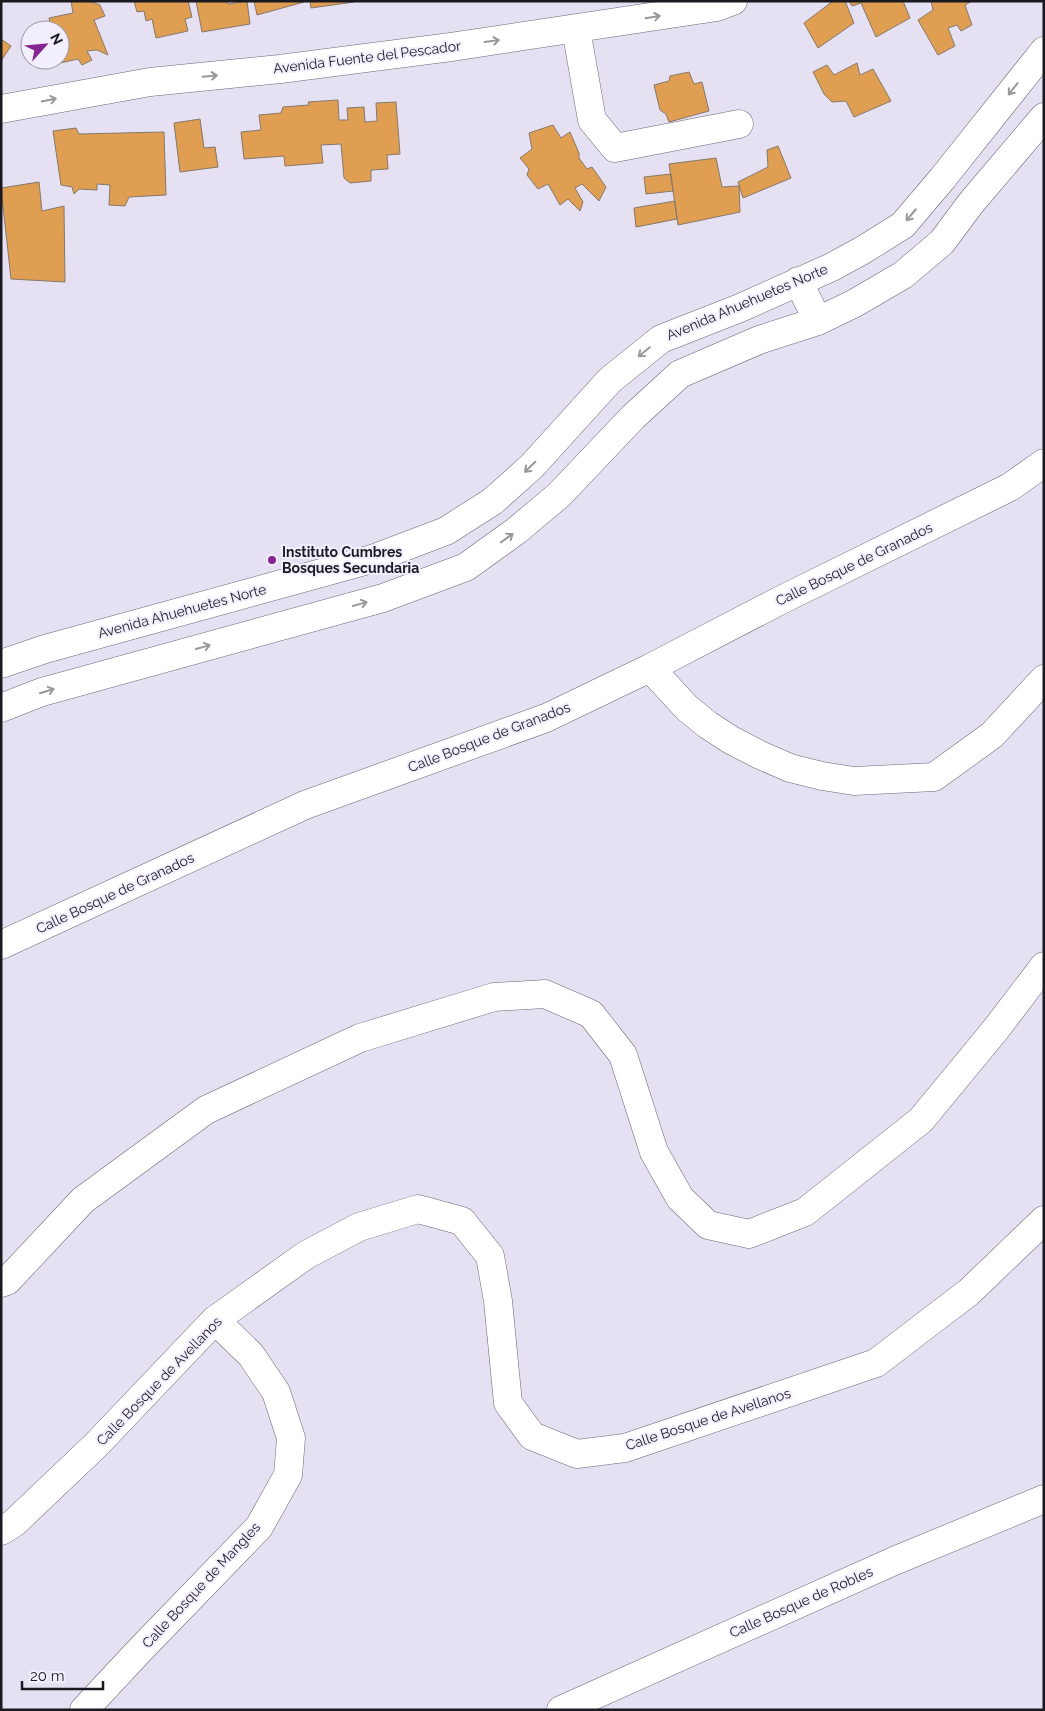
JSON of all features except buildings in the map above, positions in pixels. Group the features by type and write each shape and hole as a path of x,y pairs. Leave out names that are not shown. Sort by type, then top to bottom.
{"street":[{"name":"Avenida Fuente del Pescador","path":"1,109 150,82 280,69 576,28 717,8 733,1"},
{"path":"576,28 592,120 615,148 739,124"},
{"name":"Avenida Ahuehuetes Norte","path":"1,664 45,648 372,559 446,531 499,495 532,466 610,380 661,339 740,308 832,267 903,225 1044,51"},
{"path":"1,708 42,692 382,598 466,567 516,531 559,495 632,416 680,374 759,340 818,321 856,303 903,275 942,242 971,203 1044,117"},
{"path":"798,281 818,321"},
{"name":"Calle Bosque de Granados","path":"1,945 305,805 546,718 1010,488 1044,463"},
{"path":"650,668 687,708 731,740 790,768 854,781 934,777 992,735 1044,679"},
{"path":"1,1284 7,1281 83,1200 206,1110 360,1038 494,996 545,994 592,1014 623,1055 654,1152 680,1198 708,1224 749,1234 805,1212 921,1120 996,1029 1044,966"},
{"name":"Calle Bosque de Avellanos","path":"1,1531 14,1523 96,1445 215,1320 306,1254 359,1227 418,1209 462,1221 490,1256 498,1301 508,1403 532,1436 577,1454 625,1448 876,1362 968,1292 1044,1220"},
{"name":"Calle Bosque de Mangles","path":"84,1710 259,1527 288,1475 291,1438 276,1392 251,1356 215,1320"},
{"name":"Calle Bosque de Robles","path":"560,1710 894,1561 1044,1499"}],"place":[{"name":"Instituto Cumbres Bosques Secundaria","path":"272,560"}]}
